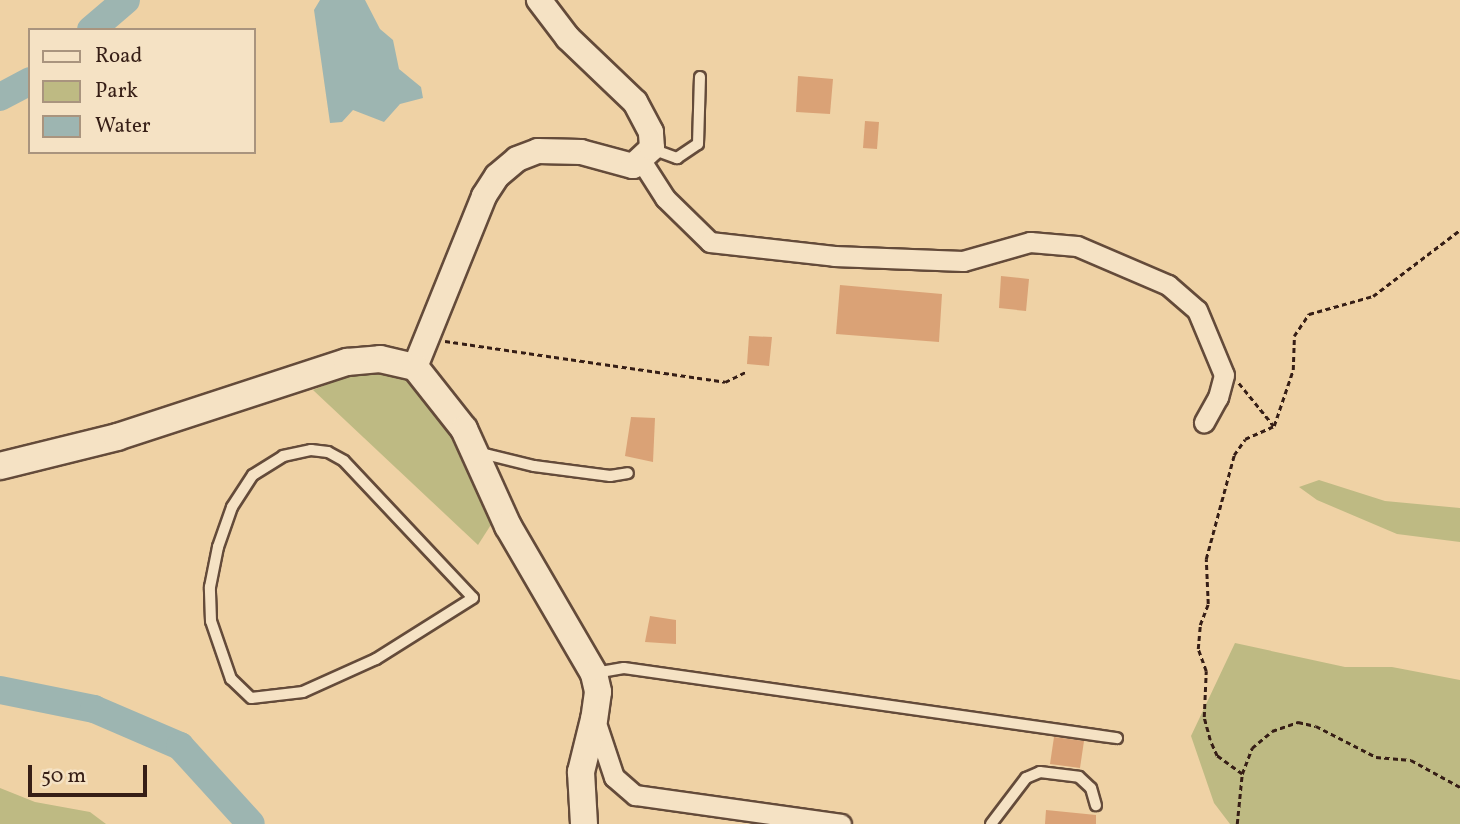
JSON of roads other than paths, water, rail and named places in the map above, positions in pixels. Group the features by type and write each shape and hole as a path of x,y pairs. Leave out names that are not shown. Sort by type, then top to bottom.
{"main road":[{"path":"0,466 117,437 347,362 380,359 415,367 451,408 508,526 594,674 598,692 581,772 584,824"}],"street":[{"path":"539,0 568,38 635,102 645,117 647,155 687,223 710,242 742,248 963,261 1030,242 1077,246 1168,285 1197,310 1224,375 1204,422"},
{"path":"415,367 484,196 507,167 538,151 560,149 621,166 647,155"},
{"path":"594,719 614,777 635,795 841,824"}],"lane":[{"path":"647,155 677,158 698,144 700,77"},
{"path":"311,450 328,452 344,461 473,598 376,659 303,692 251,698 238,690 220,655 211,621 210,587 232,507 253,475 282,456 311,450"},
{"path":"473,452 534,466 610,475 628,473"},
{"path":"594,674 624,668 1117,738"},
{"path":"991,824 1026,778 1040,772 1079,777 1091,788 1096,805"}],"water":[{"path":"320,0 365,0 380,29 393,40 399,69 421,87 423,98 400,104 384,122 353,110 342,122 330,123 314,10"}],"waterway":[{"path":"93,28 126,0"},
{"path":"0,97 28,82"},
{"path":"0,690 94,709 180,746 251,824"}]}
